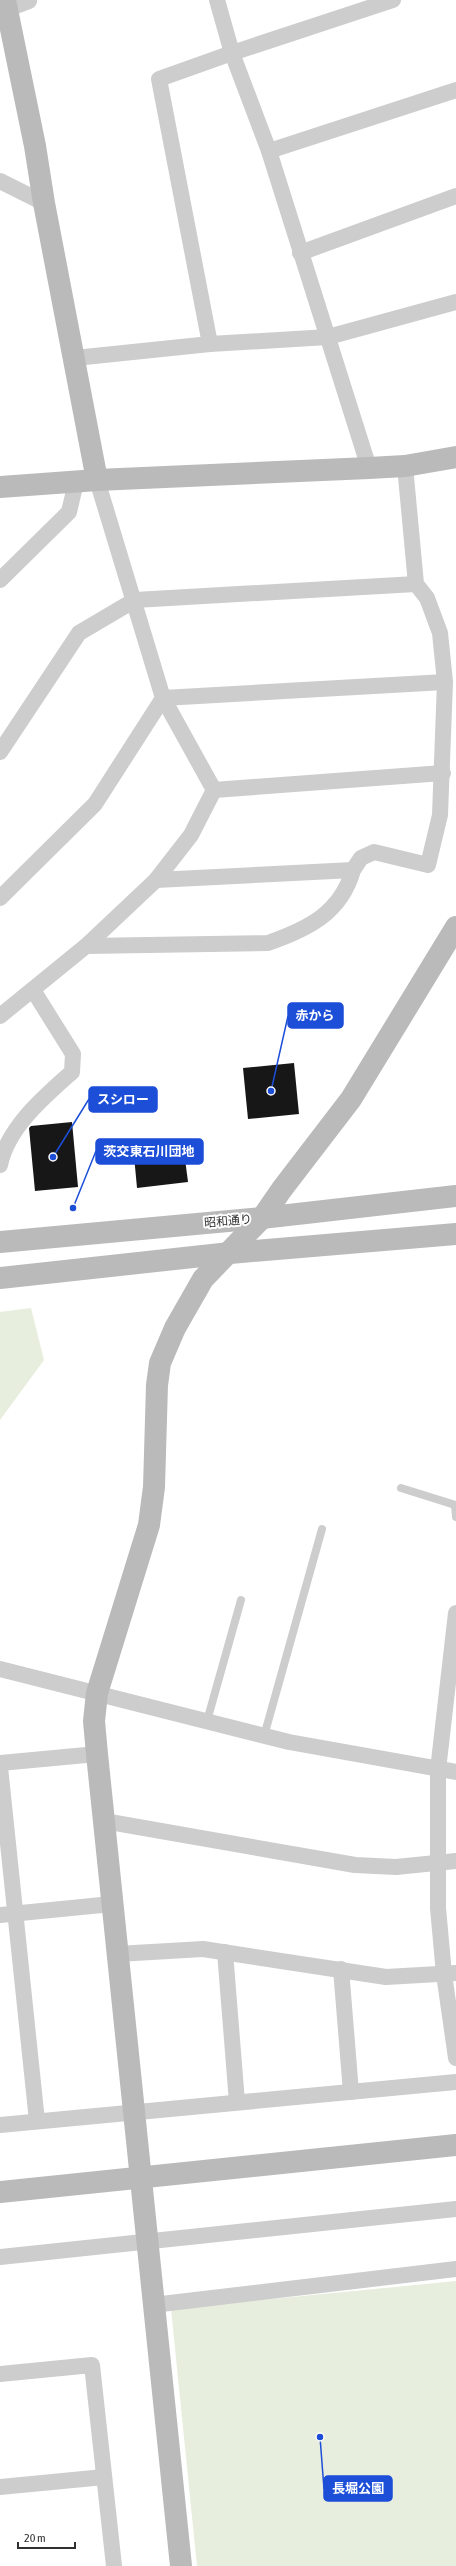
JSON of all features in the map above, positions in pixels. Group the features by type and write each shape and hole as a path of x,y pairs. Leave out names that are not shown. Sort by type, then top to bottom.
{"street":[{"path":"217,0 232,53 268,151 328,337 368,468"},
{"path":"210,344 159,79 232,53 393,0"},
{"path":"29,1 4,8 35,146 44,203 75,358 87,481 134,600 163,698 214,790"},
{"path":"268,151 456,90"},
{"path":"0,181 44,203"},
{"path":"300,253 456,196"},
{"path":"75,358 210,344 328,337 456,302"},
{"path":"0,487 87,481 405,466 456,457"},
{"path":"86,946 268,943 294,934 329,913 348,889 353,870 361,858 374,852 428,865 440,815 443,773 445,682 440,634 427,598 416,584 405,466"},
{"path":"0,580 70,512 87,481"},
{"path":"0,752 79,634 134,600 416,584"},
{"path":"163,698 445,682"},
{"path":"0,898 95,804 163,698"},
{"path":"214,790 443,773"},
{"path":"0,1016 86,946 156,880 191,836 214,790"},
{"path":"156,880 353,870"},
{"path":"181,2566 139,2178 97,1754 94,1721 98,1693 149,1525 154,1487 155,1418 160,1363 175,1328 203,1278 230,1253 262,1218 282,1189 351,1099 456,927"},
{"path":"0,1165 18,1128 39,1102 72,1072 73,1054 33,990"},
{"name":"昭和通り","path":"0,1242 262,1218 456,1196"},
{"path":"0,1278 230,1253 456,1234"},
{"path":"456,1613 438,1770 438,1908 450,1973 456,2058"},
{"path":"0,1669 264,1736 438,1770 456,1772"},
{"path":"0,1763 97,1754"},
{"path":"0,1767 8,1914 37,2121"},
{"path":"104,1821 355,1865 396,1867 456,1861"},
{"path":"8,1914 112,1904"},
{"path":"117,1954 203,1949 386,1977 450,1973"},
{"path":"225,1952 237,2102"},
{"path":"341,1969 351,2092"},
{"path":"0,2125 456,2082"},
{"path":"0,2192 456,2145"},
{"path":"0,2257 456,2208"},
{"path":"153,2305 456,2269"},
{"path":"0,2374 92,2365 114,2566"},
{"path":"0,2487 104,2477"}],"lane":[{"path":"401,1488 455,1505 456,1517"},
{"path":"264,1736 322,1529"},
{"path":"207,1721 241,1600"}],"green space":[{"path":"31,1308 44,1360 0,1420 0,1312"},
{"path":"456,2281 456,2566 197,2566 171,2309"}],"building":[{"path":"294,1063 299,1114 248,1119 243,1068"},
{"path":"72,1122 78,1187 35,1191 29,1128 31,1126"},
{"path":"184,1151 188,1182 137,1188 134,1156"}],"place":[{"name":"赤から","path":"271,1091"},
{"name":"スシロー","path":"53,1157"},
{"name":"茨交東石川団地","path":"73,1208"},
{"name":"長堀公園","path":"320,2437"}]}
